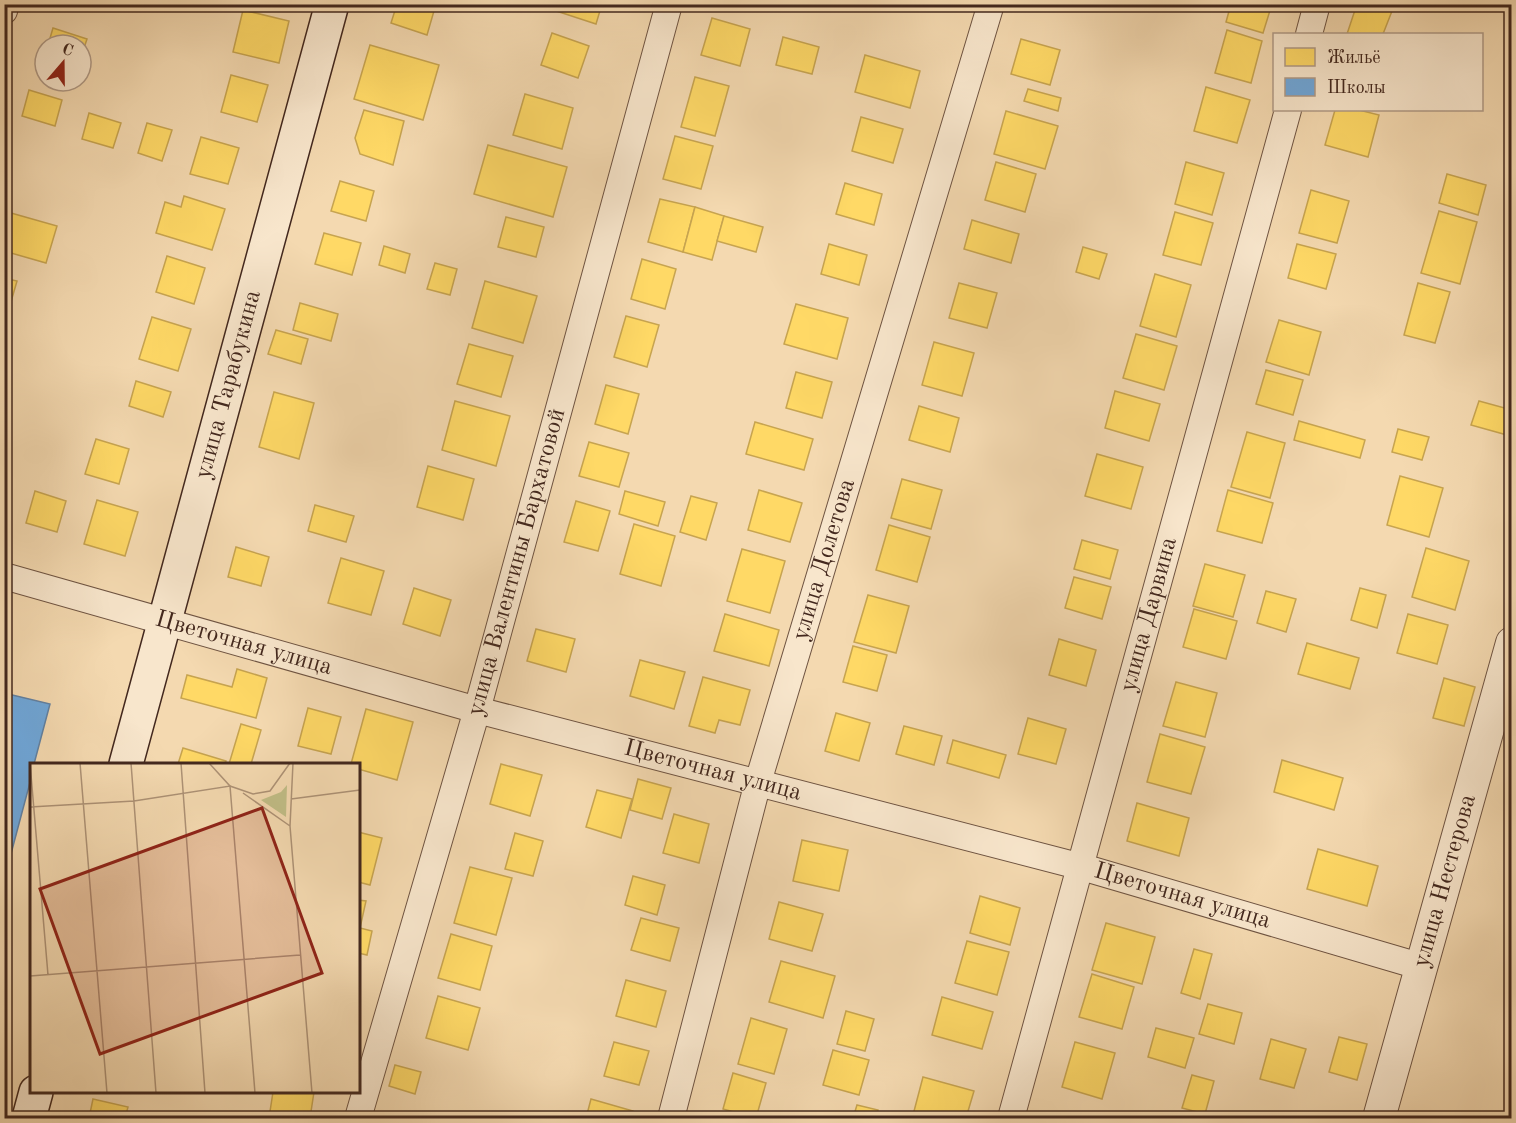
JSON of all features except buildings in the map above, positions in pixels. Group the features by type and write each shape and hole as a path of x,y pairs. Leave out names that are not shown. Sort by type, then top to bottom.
{"main road":[{"name":"улица Тарабукина","path":"127,763 167,621 332,4"},
{"path":"30,1119 36,1093"}],"street":[{"path":"4,11 6,4"},
{"name":"улица Валентины Бархатовой","path":"358,1119 477,710 669,4"},
{"name":"улица Долетова","path":"671,1119 758,782 991,4"},
{"path":"1308,33 1317,4"},
{"name":"улица Дарвина","path":"1011,1119 1288,111"},
{"name":"Цветочная улица","path":"4,576 477,710 1082,867 1419,966"},
{"name":"улица Нестерова","path":"1379,1119 1419,966 1512,643"}]}
